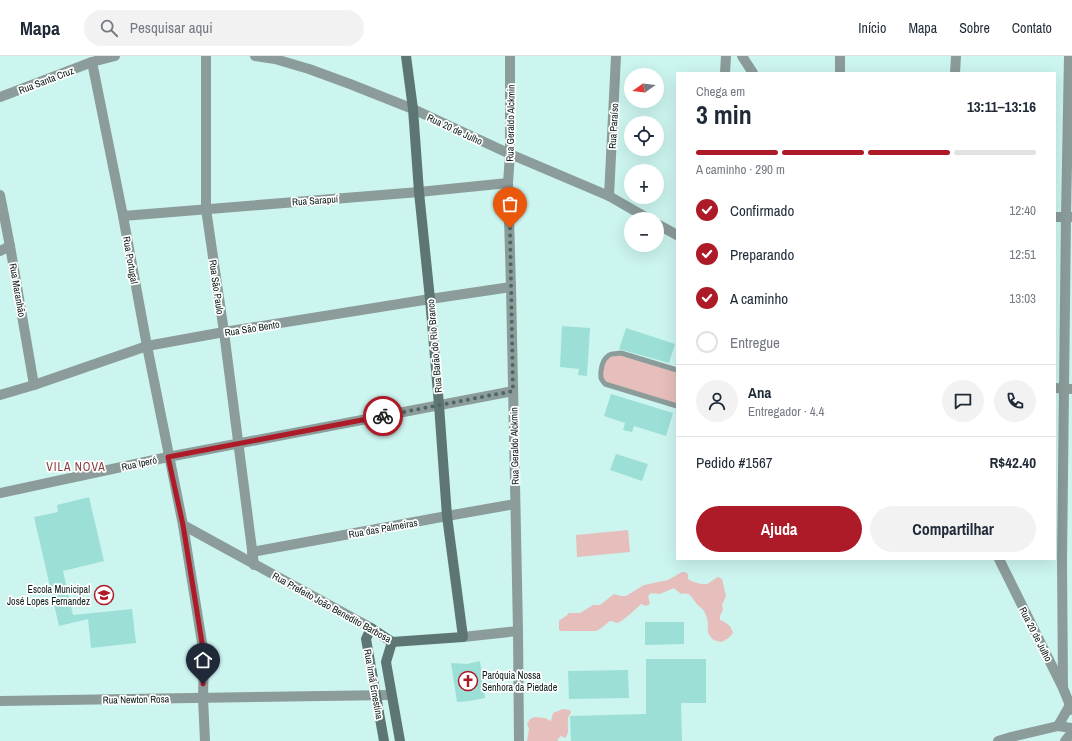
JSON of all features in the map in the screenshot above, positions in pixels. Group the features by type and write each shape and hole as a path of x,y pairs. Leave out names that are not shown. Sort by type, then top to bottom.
{"street":[{"name":"Rua Santa Cruz","path":"0,97 92,62 115,56"},
{"name":"Rua São Paulo","path":"206,56 206,209 224,332 254,565"},
{"name":"Rua 20 de Julho","path":"255,56 309,69 413,109 510,154 610,196 636,212"},
{"name":"Rua Barão do Rio Branco","path":"406,56 413,109 419,192 430,299 447,516 463,637"},
{"name":"Rua Geraldo Alckmin","path":"510,56 510,154 508,183 512,287 519,741"},
{"name":"Rua Paraíso","path":"610,196 616,56"},
{"path":"725,72 726,56"},
{"path":"742,56 753,72"},
{"path":"840,56 840,72"},
{"path":"955,72 956,56"},
{"path":"1063,688 1067,562 1064,389 1069,217 1069,56"},
{"name":"Rua Portugal","path":"92,62 123,216 168,457 183,525 204,655 204,741"},
{"name":"Rua Sarapuí","path":"123,216 419,192 508,183"},
{"name":"Rua Maranhão","path":"0,195 34,385"},
{"path":"1056,217 1069,217"},
{"path":"664,228 676,235"},
{"path":"0,250 10,246"},
{"name":"Rua São Bento","path":"0,395 34,385 147,346 224,332 512,287"},
{"name":"Rua Iperó","path":"0,493 238,443 513,391"},
{"name":"Rua das Palmeiras","path":"252,552 515,504"},
{"name":"Rua Prefeito João Benedito Barbosa","path":"183,525 371,628 392,642 518,631"},
{"name":"Rua 20 de Julho","path":"999,560 1063,688 1071,708"},
{"name":"Rua Irmã Ernestina","path":"371,628 366,638 384,741"},
{"name":"Rua Irmã Ernestina","path":"392,642 386,662 400,741"},
{"name":"Rua Newton Rosa","path":"0,701 391,695"},
{"path":"1058,726 1071,708"},
{"path":"998,741 1012,739 1058,726 1072,728"},
{"path":"1065,741 1072,734"}],"lane":[{"path":"676,370 621,353 608,356 604,361 601,370 601,378 605,384 676,406"}],"shaded area":[{"path":"621,354 676,372 676,405 609,385 602,378 604,364 610,357"},
{"path":"628,530 630,552 577,557 576,535"},
{"path":"682,572 688,574 688,579 700,584 707,584 718,577 722,579 726,596 722,605 723,610 720,620 725,622 731,628 733,633 726,640 721,642 712,638 708,632 708,620 704,610 690,596 687,594 681,594 674,588 660,594 651,593 648,596 650,604 646,606 641,604 619,622 617,623 610,621 596,631 559,630 559,621 569,613 580,613 593,605 600,605 614,594 626,596 644,585 668,580"},
{"path":"563,709 570,710 571,713 568,718 568,732 565,738 561,736 558,741 527,741 529,729 527,724 530,719 535,717 545,718 551,721 553,713"}],"building":[{"path":"562,326 590,328 587,376 578,375 579,369 560,367"},
{"path":"626,328 675,344 669,363 619,349"},
{"path":"611,394 673,413 666,436 634,426 632,432 623,430 625,423 604,416"},
{"path":"616,454 648,464 642,481 610,470"},
{"path":"89,497 104,561 63,571 73,615 132,609 136,643 91,648 88,619 59,626 34,517 58,512 57,505"},
{"path":"645,622 684,622 684,644 645,645"},
{"path":"646,659 706,659 706,703 681,703 682,741 571,741 570,716 646,714"},
{"name":"Paróquia Nossa Senhora da Piedade","path":"480,661 485,698 457,702 451,663 467,664"},
{"path":"628,670 629,698 569,699 568,671"}],"way so far":[{"path":"383,416 513,391 510,228"}],"place":[{"name":"Escola Municipal José Lopes Fernandez","path":"104,595"},
{"name":"Paróquia Nossa Senhora da Piedade","path":"468,681"}],"district":[{"name":"VILA NOVA","path":"76,467"}],"route":[{"path":"203,684 204,655 183,525 168,457 383,416"}]}
